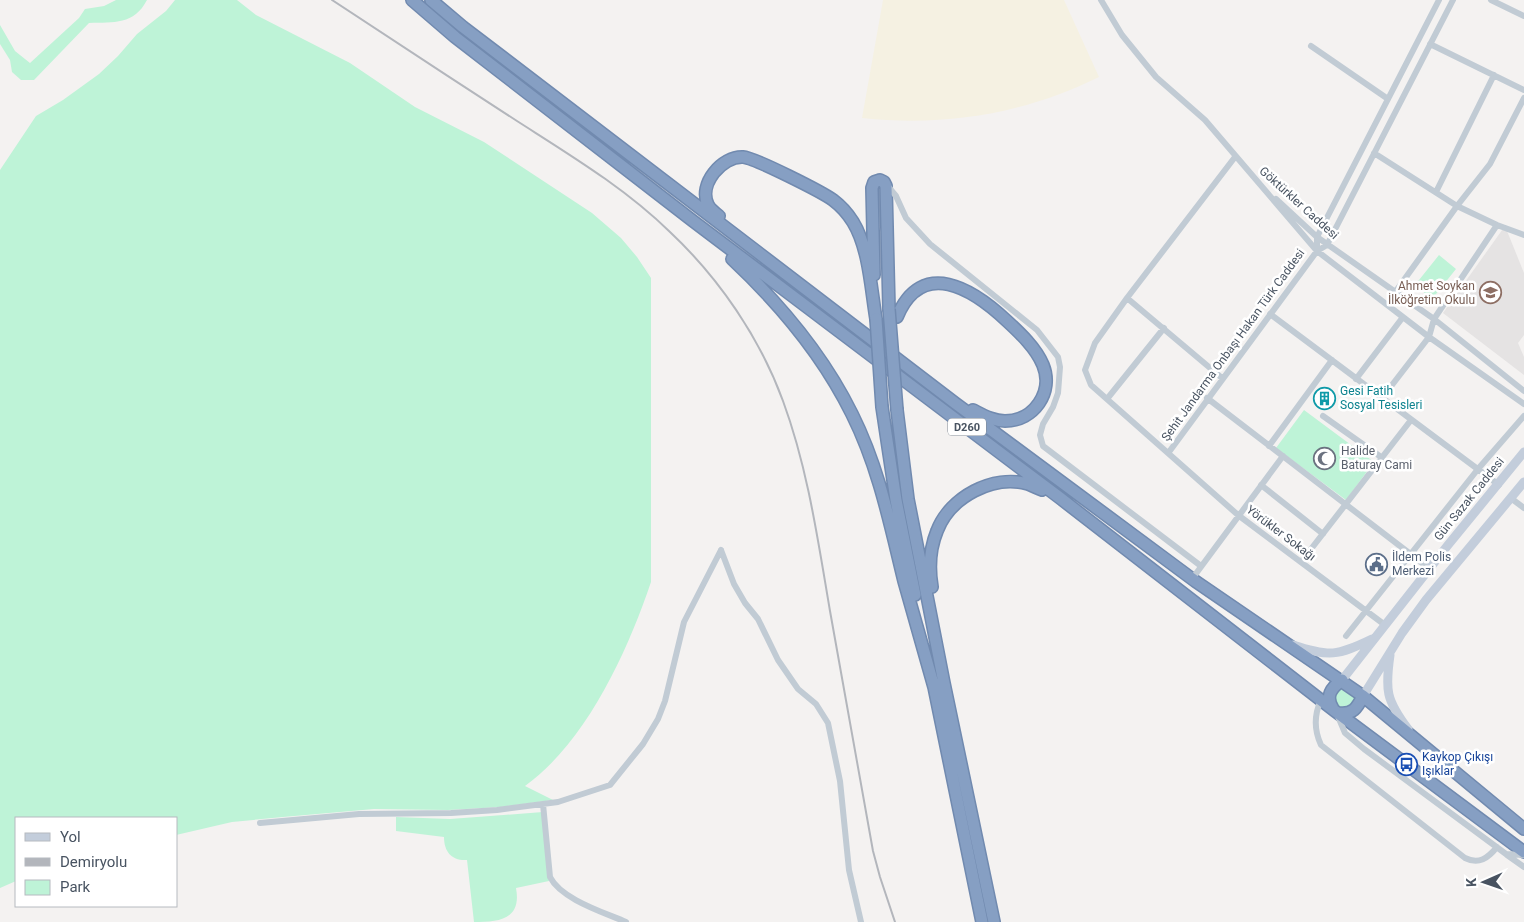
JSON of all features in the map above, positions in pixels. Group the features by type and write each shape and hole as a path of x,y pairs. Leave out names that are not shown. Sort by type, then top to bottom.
{"highway":[{"name":"D260","path":"412,0 455,37 693,222 1060,498 1335,711 1524,853"},
{"name":"D260","path":"431,0 470,33 955,403 1192,579 1342,680 1524,829"},
{"path":"745,244 708,206 706,195 709,180 716,170 727,162 741,157 754,160 827,196 844,210 857,229 862,244 876,318"},
{"path":"982,922 939,685 908,499 897,410 885,184 878,180 873,184 872,188 876,318 882,407 896,500 939,685 994,922"},
{"path":"693,222 747,273 788,317 825,367 852,413 867,446 880,484 939,685"},
{"path":"893,313 916,290 936,283 953,286 980,299 1001,316 1030,346 1043,365 1046,378 1041,399 1035,409 1020,418 1010,420 994,419 955,403"},
{"path":"939,685 930,575 933,543 942,520 966,495 977,489 994,484 1012,482 1027,484 1060,498"},
{"path":"1342,680 1333,687 1329,694 1329,701 1335,711 1346,714 1353,711 1358,706 1362,696"}],"street":[{"path":"1101,0 1122,35 1156,77 1205,120 1249,174"},
{"path":"1316,237 1438,0"},
{"path":"1327,245 1452,0"},
{"path":"1491,0 1524,16"},
{"path":"1430,44 1524,90"},
{"path":"1312,46 1388,99"},
{"path":"1436,192 1494,75"},
{"path":"1396,291 1457,206 1490,164 1524,98"},
{"path":"1374,153 1457,206 1497,225 1524,235"},
{"name":"Yörükler Sokağı","path":"1235,156 1095,343 1085,370 1091,385 1238,515 1385,625"},
{"name":"Göktürkler Caddesi","path":"1249,174 1316,237 1434,319 1524,391"},
{"name":"Göktürkler Caddesi","path":"1249,174 1317,251 1429,337 1524,404"},
{"path":"885,184 893,191 906,218 930,244 1037,330 1058,357 1060,367 1058,393 1053,408 1043,424 1040,435 1043,446 1201,566"},
{"path":"1382,398 1429,337 1434,319 1497,225"},
{"name":"Şehit Jandarma Onbaşı Hakan Türk Caddesi","path":"1316,237 1317,251"},
{"name":"Şehit Jandarma Onbaşı Hakan Türk Caddesi","path":"1168,452 1317,251 1327,245"},
{"path":"1127,298 1222,378"},
{"path":"1270,314 1499,485"},
{"path":"1356,379 1403,317"},
{"path":"1107,399 1164,328"},
{"path":"1270,446 1332,360"},
{"path":"1207,398 1430,569"},
{"path":"1323,416 1381,457"},
{"path":"1346,636 1478,469 1524,416"},
{"path":"1301,562 1411,420"},
{"name":"Gün Sazak Caddesi","path":"1342,680 1524,452"},
{"path":"1192,579 1283,456"},
{"path":"1362,696 1390,651 1426,600 1524,482"},
{"path":"1261,485 1323,534"},
{"path":"1512,498 1524,508"},
{"path":"260,823 359,814 474,812 558,802 610,785 649,736 658,719 665,701 684,622 721,550 734,584 745,603 758,618 778,660 798,689 816,704 828,723 840,781 849,870 861,922"},
{"path":"1285,642 1319,653 1334,654 1349,650 1375,638"},
{"path":"1390,651 1387,679 1389,698 1395,712 1417,741"},
{"path":"1321,700 1316,712 1315,726 1321,745 1465,858 1475,861 1482,860 1491,855 1497,847"},
{"path":"1335,711 1345,733 1364,749 1524,867"},
{"path":"543,804 550,877 555,886 567,896 626,922"},
{"path":"1506,854 1524,853"}],"shaded area":[{"name":"Ahmet Soykan İlköğretim Okulu","path":"1505,226 1524,273 1524,335 1518,343 1524,357 1524,375 1443,313"}],"green space":[{"path":"116,0 147,0 136,14 123,21 89,23 34,80 21,80 12,72 10,60 0,44 0,25 15,51 30,63 79,18 85,9 104,6"},
{"path":"175,0 237,0 256,15 350,63 415,107 484,142 592,213 621,238 651,278 651,582 630,638 602,694 567,746 547,768 525,786 553,800 501,807 448,810 374,809 283,817 232,822 178,835 178,817 15,817 15,881 0,888 0,170 36,116 63,100 99,74 137,34 166,11"},
{"path":"1439,255 1456,269 1432,299 1415,285"},
{"path":"1304,410 1374,462 1346,500 1276,448"},
{"path":"1344,688 1351,691 1354,698 1351,705 1344,708 1337,705 1334,698 1337,691"},
{"path":"543,812 549,881 516,888 517,899 512,913 499,920 492,921 474,922 467,860 457,859 447,851 444,837 396,831 396,817 450,819"}],"sand":[{"path":"883,0 1064,0 1099,77 1071,90 1042,100 984,115 924,121 862,118"}],"railway":[{"path":"332,0 577,159 635,201 670,232 705,269 750,332 763,354 783,401 806,479 873,851 895,922"}],"place":[{"name":"Ahmet Soykan İlköğretim Okulu","path":"1491,293"},
{"name":"Gesi Fatih Sosyal Tesisleri","path":"1324,398"},
{"name":"Halide Baturay Cami","path":"1325,458"},
{"name":"İldem Polis Merkezi","path":"1376,564"},
{"name":"Kaykop Çıkışı Işıklar","path":"1406,764"}]}
